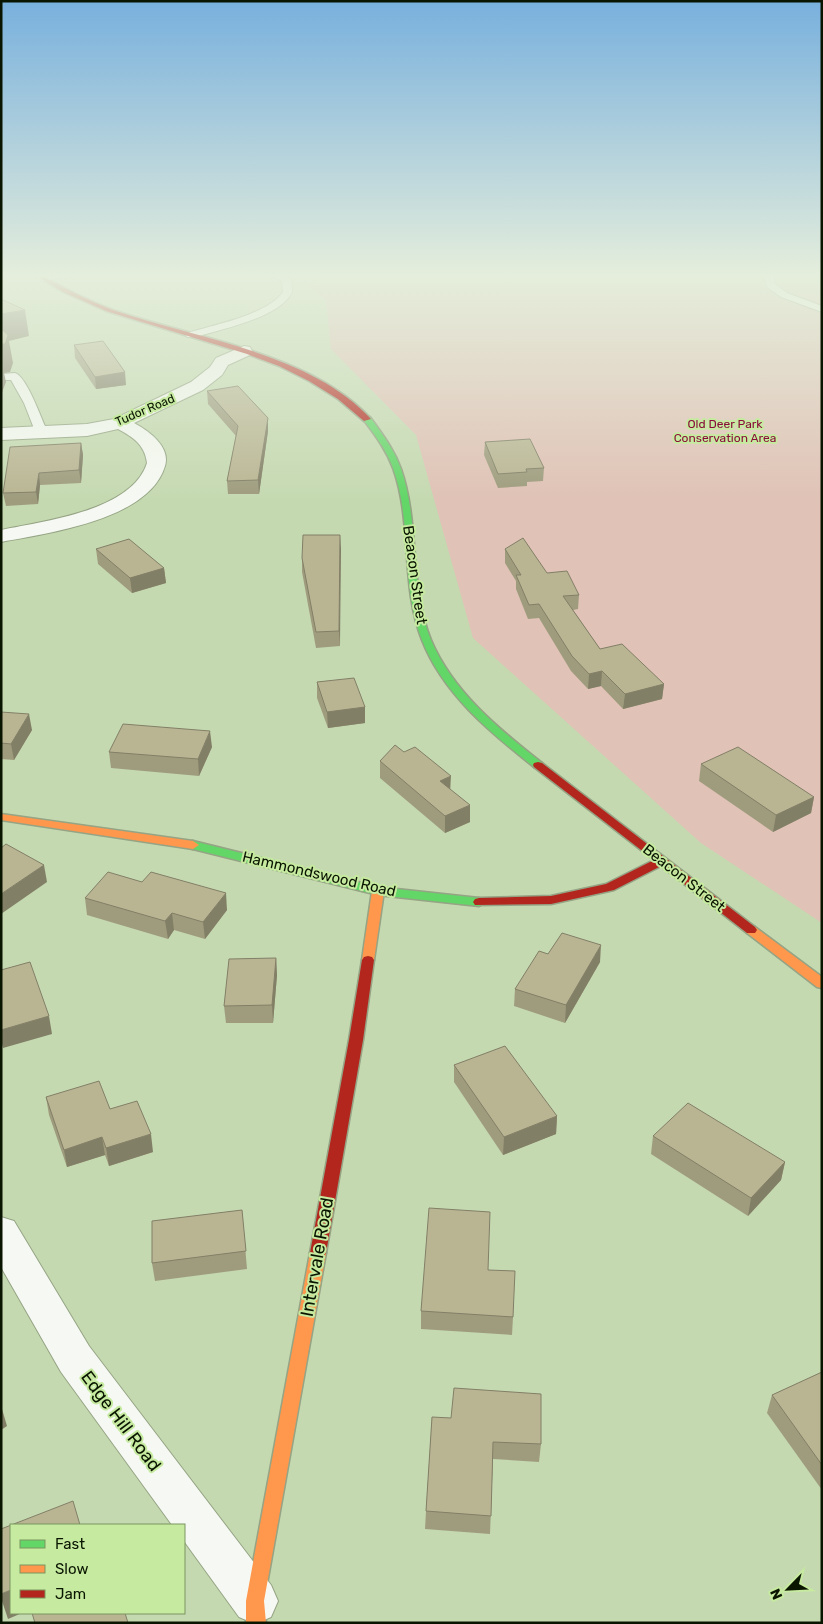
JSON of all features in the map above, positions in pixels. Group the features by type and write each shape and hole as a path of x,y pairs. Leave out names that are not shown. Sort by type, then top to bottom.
{"main road":[{"name":"Beacon Street","path":"237,349 292,369 322,384 349,403 380,435 398,474 407,508 419,619 425,637 446,674 479,712 502,734 662,861 822,984"},
{"name":"Hammondswood Road","path":"1,817 210,848 289,870 378,891 481,902 551,900 610,887 662,861"},
{"name":"Intervale Road","path":"255,1612 356,1040 378,891"}],"street":[{"name":"Tudor Road","path":"1,434 87,430 120,422 197,386 216,371 222,362 244,351"},
{"path":"1,536 76,520 118,506 146,485 158,467 155,448 133,429 120,422"},
{"name":"Edge Hill Road","path":"1,1232 75,1359 255,1612"}],"lane":[{"path":"1,377 14,376 30,402 39,426 36,433"}],"green space":[{"name":"Old Deer Park Conservation Area","path":"331,349 822,349 822,923 701,843 473,638 416,435"}],"building":[{"path":"76,349 109,349 125,372 95,377"},
{"path":"238,386 268,418 258,480 227,481 238,426 207,391"},
{"path":"530,439 544,468 526,469 527,472 498,474 485,442"},
{"path":"81,443 79,470 39,473 36,492 3,493 10,447"},
{"path":"303,535 340,535 339,631 316,632 302,558"},
{"path":"523,538 547,573 567,571 579,595 563,596 600,649 622,644 664,684 625,694 602,671 589,674 572,656 539,604 529,605 516,575 521,575 505,549"},
{"path":"129,539 164,568 130,578 96,549"},
{"path":"354,678 365,707 327,712 317,682"},
{"path":"1,712 29,714 11,744 1,743"},
{"path":"123,724 210,731 198,759 109,752"},
{"path":"395,745 404,752 415,747 451,776 440,781 470,805 445,816 380,761"},
{"path":"738,747 814,797 776,815 701,764"},
{"path":"6,844 44,865 1,894 1,848"},
{"path":"108,872 142,882 151,872 226,893 203,922 172,913 165,921 85,898"},
{"path":"562,933 601,945 566,1005 515,989 539,951 548,954"},
{"path":"276,958 272,1005 224,1006 229,959"},
{"path":"30,962 49,1016 1,1030 1,970"},
{"path":"505,1046 557,1116 504,1137 454,1065"},
{"path":"99,1081 110,1109 137,1101 151,1134 106,1148 102,1137 64,1150 46,1097"},
{"path":"688,1103 785,1162 751,1198 653,1136"},
{"path":"429,1208 490,1212 488,1270 515,1271 513,1317 421,1311"},
{"path":"242,1210 246,1251 152,1263 152,1221"},
{"path":"822,1372 822,1465 772,1395"},
{"path":"454,1388 541,1394 541,1444 493,1442 491,1516 426,1511 432,1417 451,1418"},
{"path":"73,1501 80,1524 14,1524"},
{"path":"10,1525 10,1590 1,1594 1,1529"},
{"path":"32,1614 125,1614 128,1623 35,1623"}],"traffic: fast":[{"path":"367,419 385,442 397,468 404,496 418,612 426,639 435,658 446,676 474,709 506,739 538,765"},
{"path":"193,845 378,891 479,902"}],"traffic: slow":[{"path":"1,817 193,845"},
{"path":"368,960 378,891"},
{"path":"751,930 822,984"},
{"path":"256,1623 255,1601 318,1253"}],"traffic: jam":[{"path":"236,349 282,365 312,379 341,397 367,419"},
{"path":"538,765 751,930"},
{"path":"479,902 551,900 610,887 662,861"},
{"path":"318,1253 356,1040 368,960"}]}
